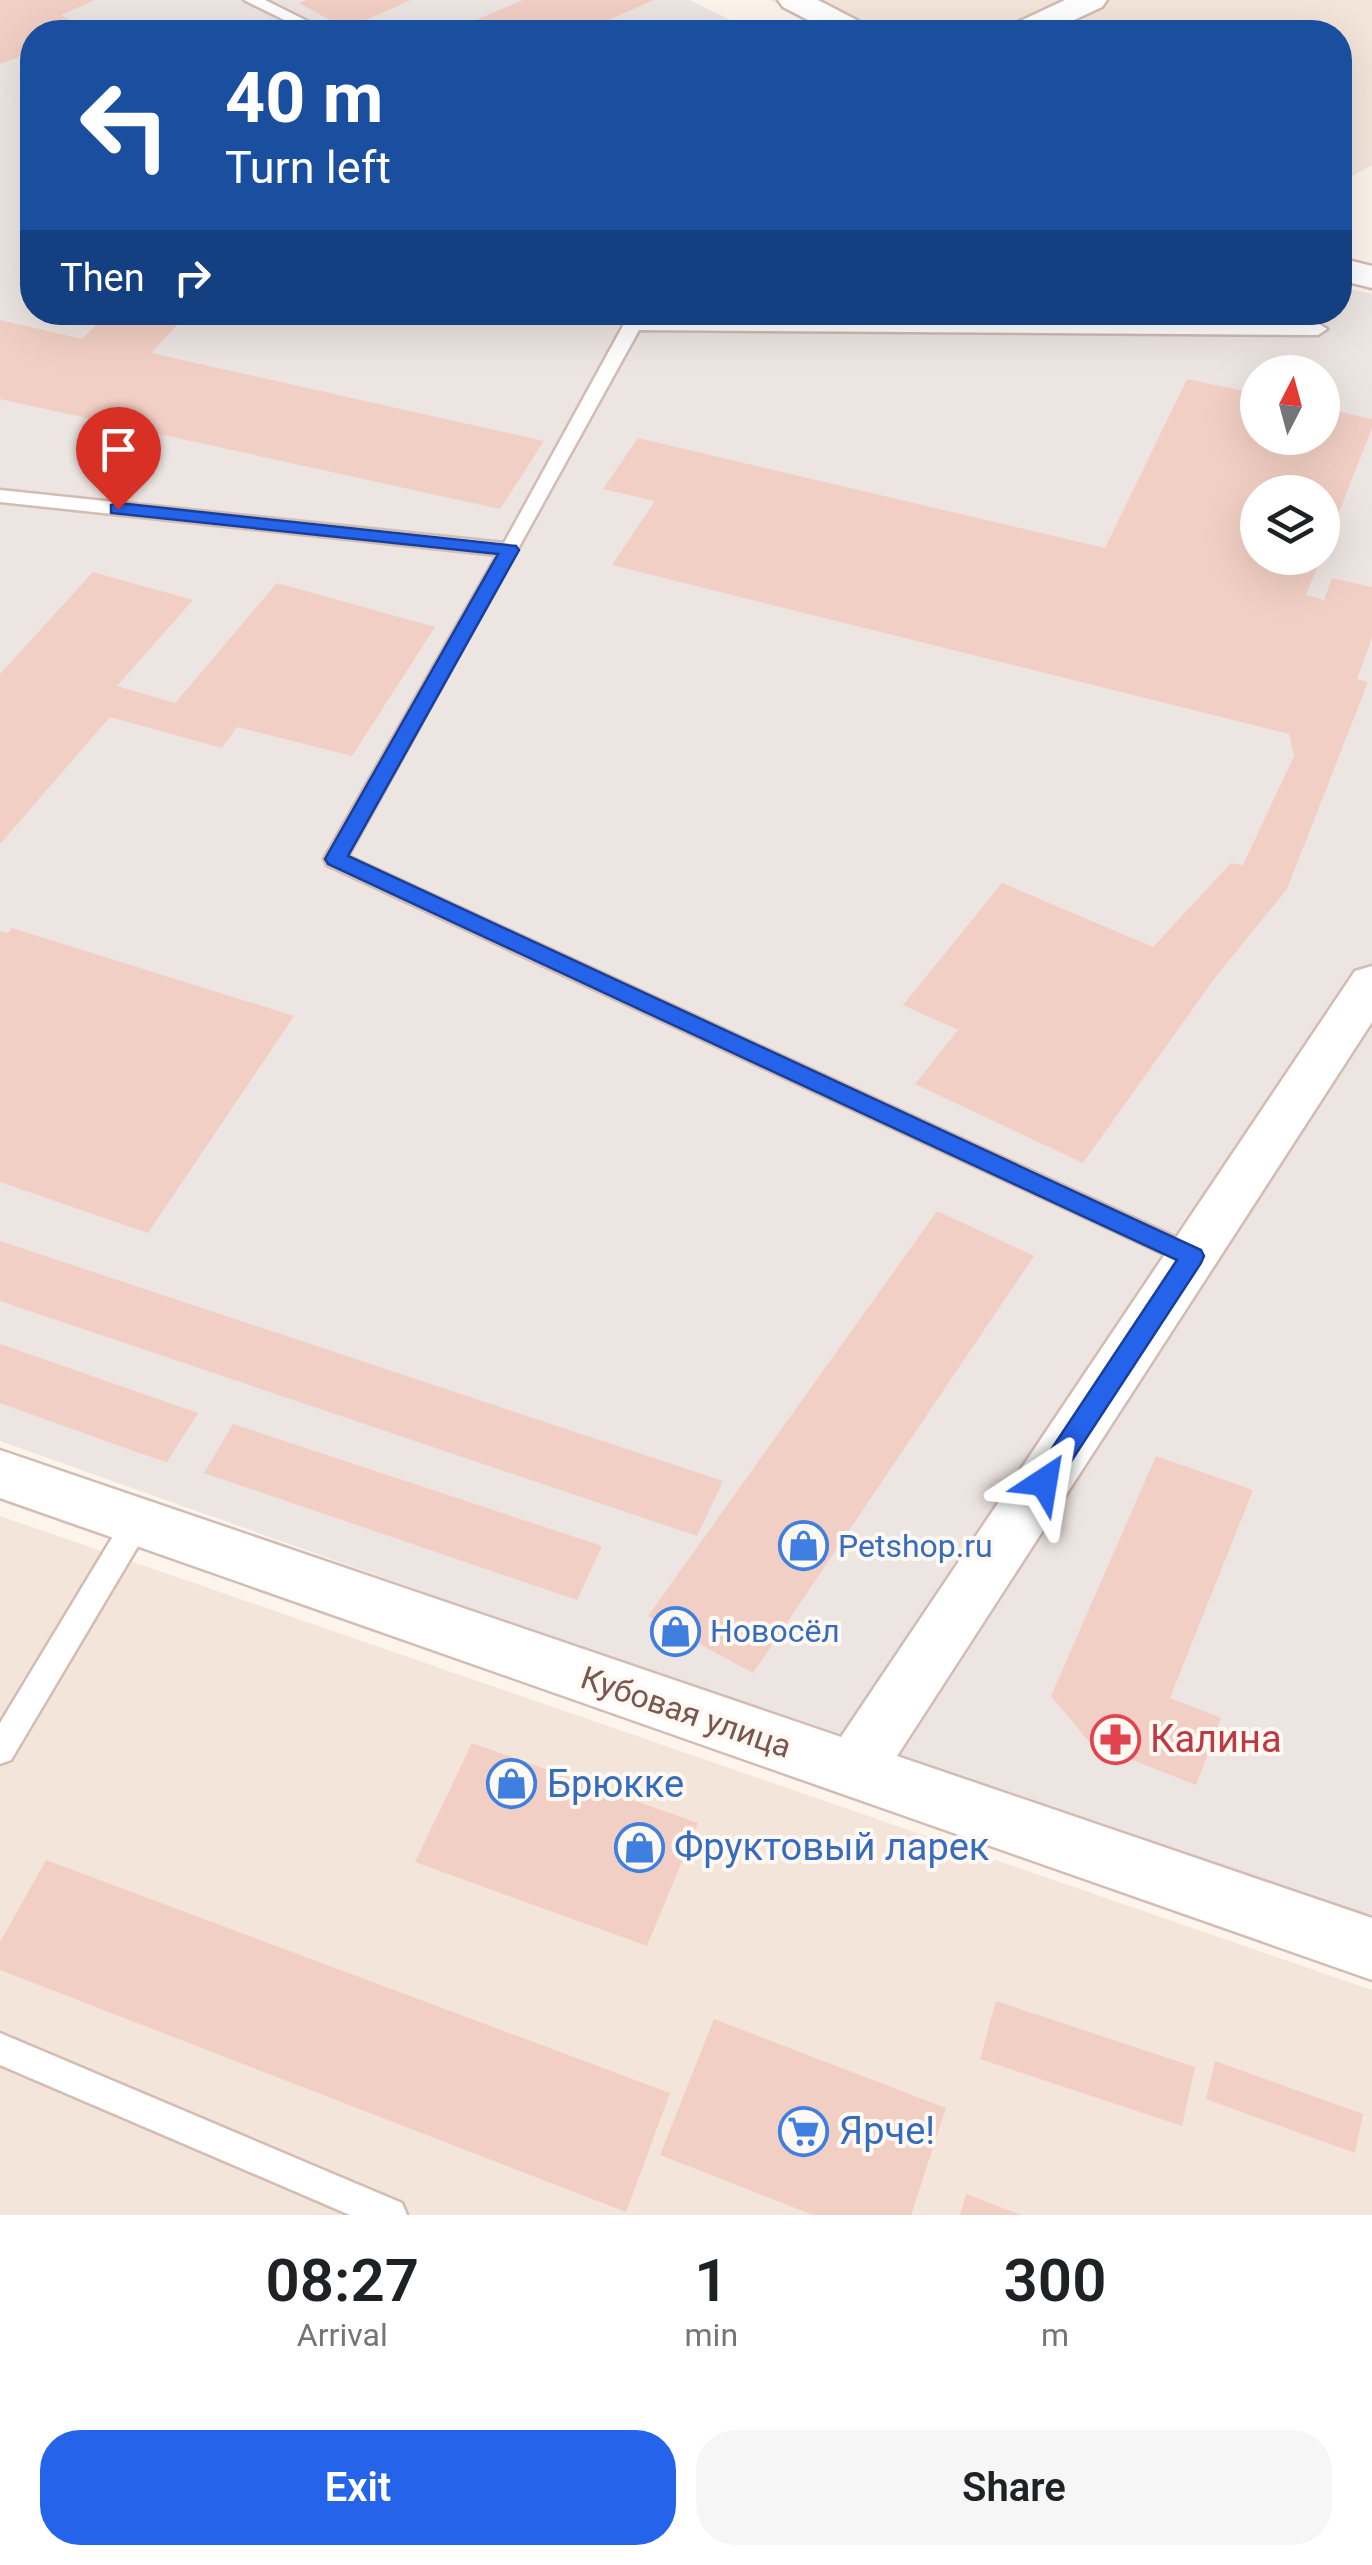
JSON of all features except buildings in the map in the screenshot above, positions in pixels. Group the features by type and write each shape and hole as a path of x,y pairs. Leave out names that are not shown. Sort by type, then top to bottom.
{"street":[{"path":"794,0 832,20"},
{"path":"1049,20 1092,0"},
{"path":"853,1770 1372,984"},
{"name":"Кубовая улица","path":"0,1474 1372,1949"}],"lane":[{"path":"252,0 295,20"},
{"path":"632,325 336,859 1192,1256"},
{"path":"804,325 1318,328"},
{"path":"0,496 510,550"},
{"path":"0,1750 137,1522"},
{"path":"0,2049 390,2215"}],"shaded area":[{"path":"0,0 689,0 731,20 20,20 20,325 1352,325 1352,290 1372,294 1372,1917 915,1767 0,1441"},
{"path":"770,0 1372,0 1372,165 1352,176 1352,20 811,20"},
{"path":"0,1516 1372,1990 1372,2215 0,2215"}],"place":[{"name":"Petshop.ru","path":"803,1546"},
{"name":"Новосёл","path":"675,1631"},
{"name":"Калина","path":"1115,1739"},
{"name":"Брюкке","path":"512,1784"},
{"name":"Фруктовый ларек","path":"639,1847"},
{"name":"Ярче!","path":"804,2131"}],"route":[{"path":"118,509 510,550 336,859 1192,1256 1044,1482"}]}
